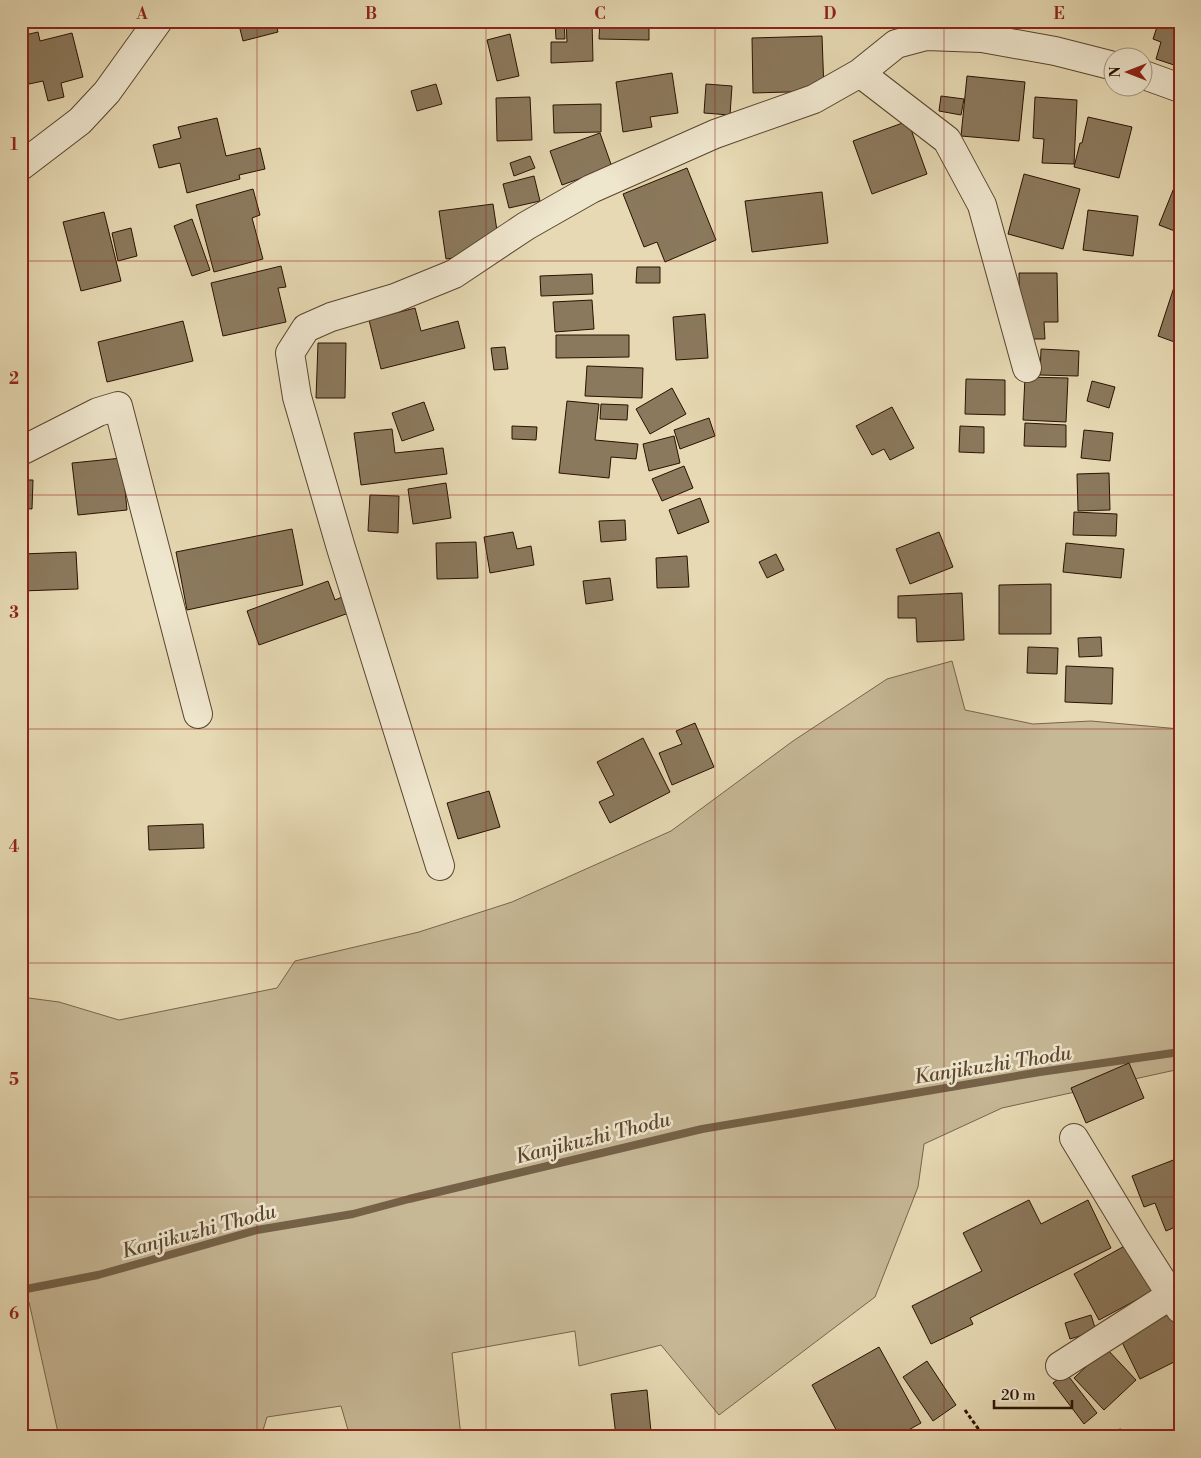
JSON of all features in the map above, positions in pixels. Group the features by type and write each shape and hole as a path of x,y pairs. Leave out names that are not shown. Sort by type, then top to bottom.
{"street":[{"path":"21,166 87,114 107,92 158,21"},
{"path":"440,866 341,548 297,397 290,353 306,328 331,317 395,298 454,274 526,226 591,189 715,134 814,99 860,73 896,44 926,36 982,38 1055,51 1104,63"},
{"path":"860,73 947,140 982,205 1027,368"},
{"path":"1154,79 1180,88"},
{"path":"21,451 98,412 118,406 198,714"},
{"path":"1060,1366 1175,1302 1074,1138"}],"path":[{"path":"965,1410 984,1437"},
{"path":"1109,1437 1120,1430 1124,1437"}],"shaded area":[{"path":"952,661 965,710 1033,724 1091,721 1180,729 1180,1069 1002,1108 924,1144 918,1187 875,1297 719,1415 661,1345 579,1366 575,1331 452,1353 461,1437 350,1437 341,1406 267,1417 261,1437 59,1437 29,1302 21,1304 21,997 59,1002 119,1020 277,988 295,961 419,932 512,902 671,831 793,741 887,679"}],"building":[{"path":"238,21 275,21 278,32 243,41"},
{"path":"555,21 564,21 565,39 556,39"},
{"path":"566,21 592,21 593,61 551,63 551,42 567,42"},
{"path":"600,21 649,21 649,40 599,39"},
{"path":"915,21 957,21 957,25 915,24"},
{"path":"1159,21 1180,21 1180,67 1156,59 1161,42 1153,39"},
{"path":"38,32 40,41 72,33 83,77 61,83 64,97 48,101 43,81 29,84 21,51 21,36"},
{"path":"510,34 519,76 497,81 487,40"},
{"path":"822,36 824,91 753,93 752,38"},
{"path":"672,73 678,113 650,117 652,127 623,132 616,82"},
{"path":"967,76 1025,82 1019,141 961,136"},
{"path":"436,84 442,104 417,111 411,91"},
{"path":"706,84 732,86 730,115 704,113"},
{"path":"941,96 964,99 961,115 939,111"},
{"path":"530,97 532,140 497,141 496,98"},
{"path":"1035,97 1077,100 1074,164 1042,163 1044,139 1033,138"},
{"path":"601,104 601,132 554,133 553,105"},
{"path":"1088,117 1132,127 1119,178 1074,167"},
{"path":"217,118 226,156 260,148 265,169 239,175 240,179 187,193 180,163 159,168 153,145 181,138 178,127"},
{"path":"908,121 927,174 872,194 853,141"},
{"path":"600,133 612,167 562,185 550,151"},
{"path":"530,156 535,168 514,176 510,163"},
{"path":"687,168 716,240 665,262 657,242 644,247 623,194"},
{"path":"1180,173 1180,233 1159,225"},
{"path":"1024,174 1080,189 1063,249 1008,234"},
{"path":"534,176 540,201 509,208 503,184"},
{"path":"253,189 260,215 252,218 263,259 214,272 196,205"},
{"path":"822,192 828,243 752,252 745,201"},
{"path":"493,204 500,251 446,259 439,211"},
{"path":"1088,210 1138,216 1133,256 1083,250"},
{"path":"104,212 121,281 81,291 63,222"},
{"path":"192,219 210,270 192,276 174,226"},
{"path":"131,228 137,256 118,261 112,233"},
{"path":"281,266 286,287 278,288 286,322 223,336 211,283"},
{"path":"637,267 660,267 660,283 636,283"},
{"path":"1019,273 1057,273 1058,322 1044,322 1045,339 1020,339"},
{"path":"592,274 593,294 541,296 540,276"},
{"path":"1177,278 1180,279 1180,344 1158,336"},
{"path":"592,300 594,329 555,332 553,302"},
{"path":"415,308 421,331 458,321 465,348 381,369 369,320"},
{"path":"705,314 708,358 676,360 673,317"},
{"path":"183,321 193,361 107,382 98,342"},
{"path":"556,335 629,335 629,357 556,358"},
{"path":"318,343 346,343 345,398 316,398"},
{"path":"505,347 508,369 494,370 491,348"},
{"path":"1041,349 1079,351 1078,376 1040,375"},
{"path":"587,366 643,368 642,398 585,396"},
{"path":"1025,377 1068,378 1066,422 1023,420"},
{"path":"966,379 1005,380 1005,415 965,414"},
{"path":"1092,381 1115,387 1109,408 1087,401"},
{"path":"672,388 686,414 650,434 636,409"},
{"path":"567,401 599,404 595,440 638,444 636,459 611,457 609,478 559,473"},
{"path":"424,402 434,430 402,441 392,413"},
{"path":"601,404 628,405 627,420 600,419"},
{"path":"892,407 914,448 890,460 884,449 872,455 856,426"},
{"path":"709,418 715,436 680,449 674,430"},
{"path":"1025,423 1066,425 1066,447 1024,446"},
{"path":"512,426 537,427 536,440 512,439"},
{"path":"960,426 984,427 984,453 959,452"},
{"path":"392,429 395,453 443,448 447,474 361,485 354,433"},
{"path":"1084,430 1113,433 1110,461 1081,458"},
{"path":"674,436 680,463 649,471 643,444"},
{"path":"122,458 127,510 78,515 72,463"},
{"path":"684,466 693,488 662,501 652,479"},
{"path":"1109,473 1110,510 1078,511 1077,474"},
{"path":"21,480 33,480 32,509 21,508"},
{"path":"446,483 451,518 413,524 408,489"},
{"path":"370,495 399,496 398,533 368,531"},
{"path":"700,498 709,522 678,534 669,510"},
{"path":"1074,512 1117,514 1116,536 1073,535"},
{"path":"625,520 626,540 601,542 599,521"},
{"path":"292,529 303,585 187,610 176,552"},
{"path":"513,532 517,549 531,546 534,565 490,573 484,537"},
{"path":"939,532 953,567 910,584 896,549"},
{"path":"476,542 478,578 437,579 436,543"},
{"path":"1066,543 1124,549 1121,578 1063,572"},
{"path":"76,552 78,589 21,591 21,554"},
{"path":"776,554 784,570 767,578 759,562"},
{"path":"687,556 689,587 657,588 656,558"},
{"path":"610,578 613,600 586,604 583,581"},
{"path":"328,581 335,600 354,592 360,609 259,645 247,611"},
{"path":"1051,584 1051,634 999,634 999,585"},
{"path":"962,593 964,640 917,642 916,618 898,618 898,596"},
{"path":"1101,637 1102,656 1079,657 1078,638"},
{"path":"1028,647 1058,648 1057,674 1027,673"},
{"path":"1066,666 1113,668 1112,704 1065,702"},
{"path":"695,723 714,767 672,785 659,753 682,744 676,731"},
{"path":"643,738 670,792 610,823 599,802 614,795 597,762"},
{"path":"489,791 500,827 458,839 447,803"},
{"path":"203,824 204,848 149,850 148,826"},
{"path":"1129,1063 1144,1098 1086,1123 1071,1088"},
{"path":"1176,1159 1180,1170 1180,1225 1166,1231 1155,1203 1144,1207 1132,1176"},
{"path":"1029,1200 1041,1224 1088,1200 1111,1248 970,1318 973,1324 931,1344 912,1306 982,1271 963,1233"},
{"path":"1130,1243 1155,1290 1099,1320 1074,1274"},
{"path":"1171,1313 1180,1331 1180,1359 1140,1379 1120,1338"},
{"path":"1091,1315 1096,1331 1070,1339 1065,1323"},
{"path":"879,1347 921,1423 896,1437 894,1437 890,1430 879,1437 856,1437 854,1433 847,1437 840,1437 812,1385"},
{"path":"1106,1348 1136,1380 1104,1410 1074,1378"},
{"path":"927,1361 956,1405 933,1421 903,1377"},
{"path":"1066,1373 1097,1413 1084,1424 1053,1383"},
{"path":"647,1390 651,1432 616,1436 611,1394"}],"waterway":[{"name":"Kanjikuzhi Thodu","path":"21,1290 98,1275 257,1230 353,1214 702,1129 1040,1072 1180,1052"}]}
